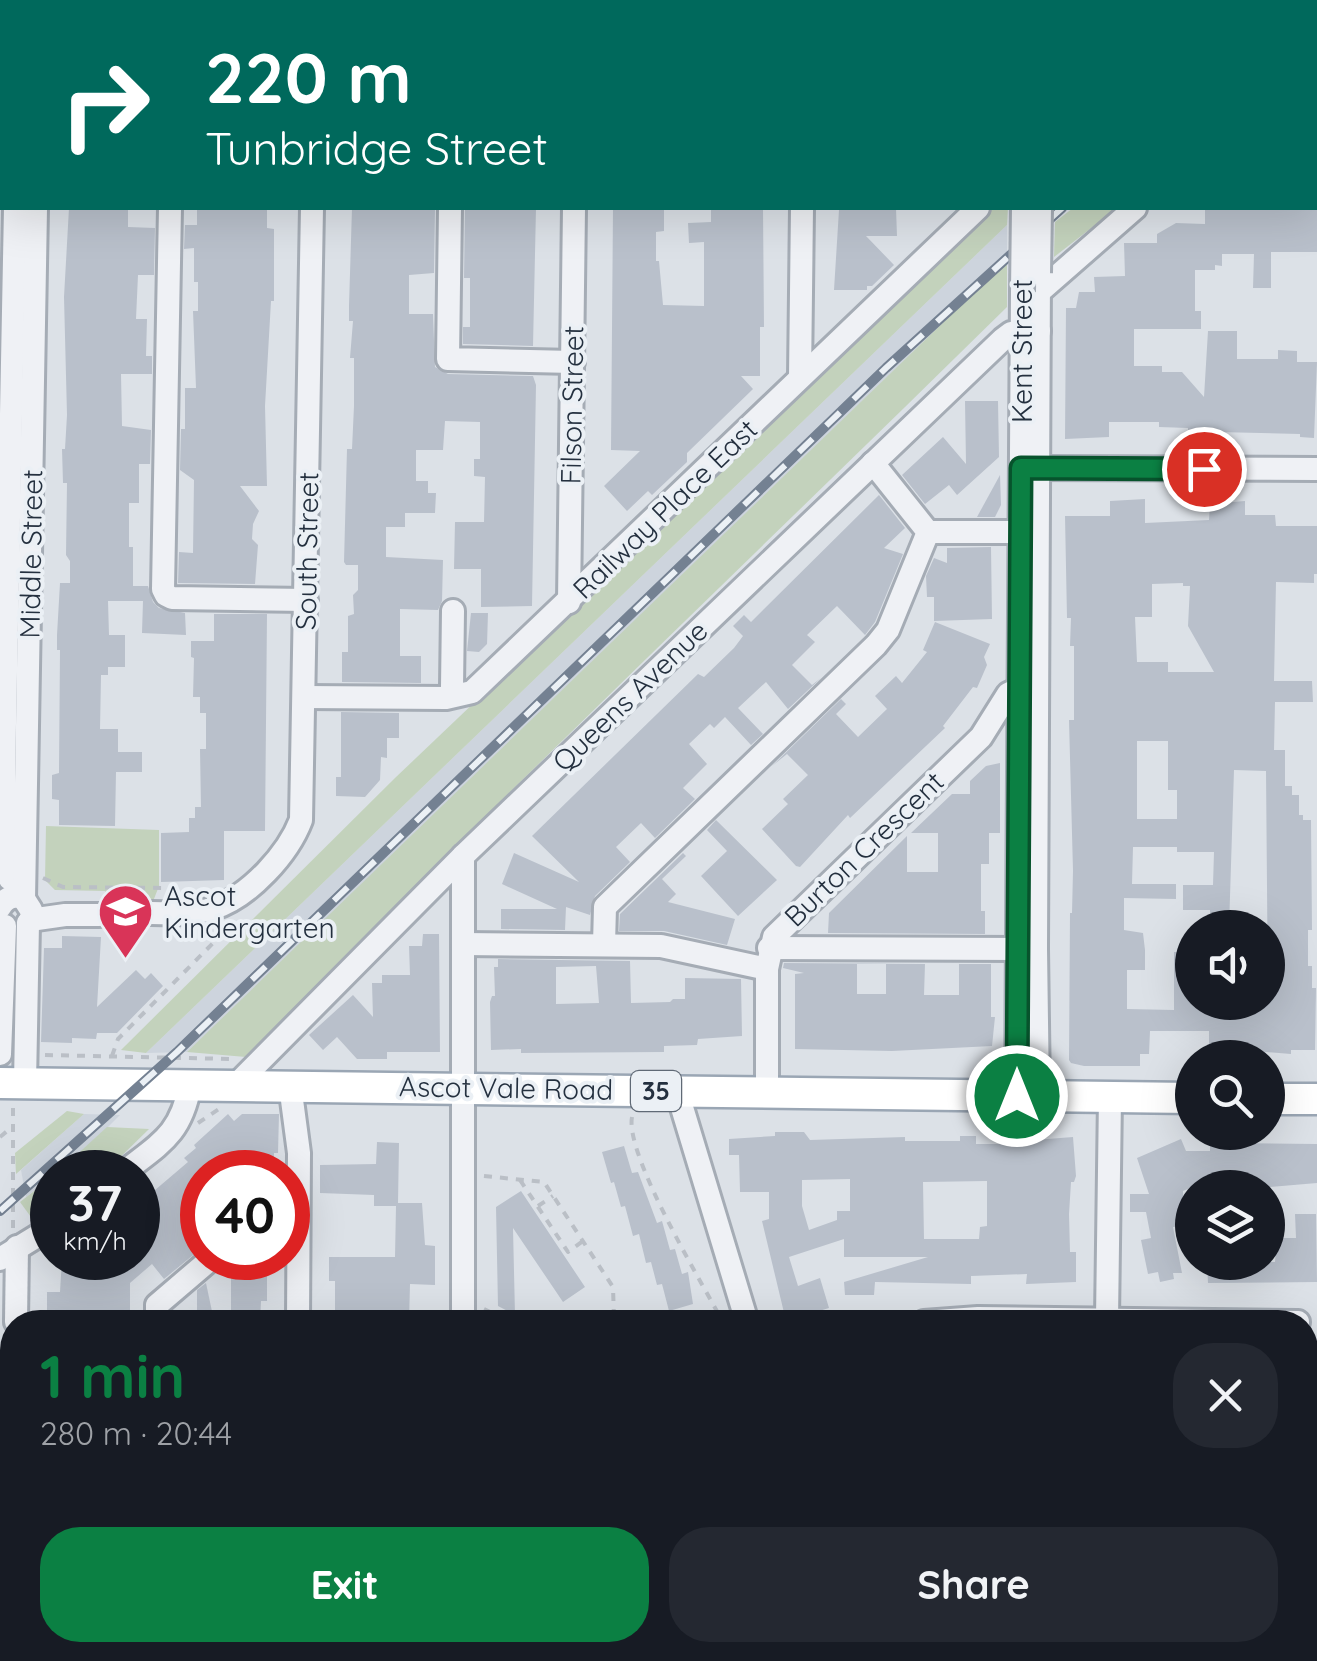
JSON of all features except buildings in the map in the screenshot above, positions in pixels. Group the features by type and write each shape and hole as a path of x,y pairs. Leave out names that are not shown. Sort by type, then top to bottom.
{"main road":[{"name":"Ascot Vale Road","path":"10,1089 190,1084 238,1072 299,1086 1175,1098"},
{"path":"1285,1099 1317,1100"}],"street":[{"name":"Middle Street","path":"10,1089 14,995 4,775 18,613 26,210"},
{"path":"170,210 166,595 306,600"},
{"name":"South Street","path":"141,914 215,908 239,894 287,847 301,820 312,210"},
{"path":"450,210 448,358 573,362"},
{"name":"Filson Street","path":"569,602 574,210"},
{"path":"800,377 802,210"},
{"name":"Railway Place East","path":"305,697 446,698 472,692 976,210"},
{"name":"Kent Street","path":"1023,210 1033,286"},
{"name":"Kent Street","path":"1028,1095 1030,332 1040,210"},
{"path":"1033,286 1132,210"},
{"name":"Queens Avenue","path":"238,1072 1003,339 1011,333 1030,332"},
{"path":"873,463 928,532"},
{"path":"1030,468 1317,470"},
{"name":"Kent Street","path":"1029,684 1021,532 1030,468"},
{"path":"928,532 1021,532"},
{"path":"604,944 605,907 888,630 928,532"},
{"path":"452,687 453,611"},
{"name":"Burton Crescent","path":"768,958 781,928 981,737 1008,694 1029,684"},
{"path":"981,737 994,731 1028,729"},
{"path":"463,856 464,1310"},
{"path":"11,912 99,915"},
{"path":"464,944 661,946 768,958 1027,949"},
{"path":"767,1092 768,958"},
{"name":"Middle Street","path":"0,1054 14,995"},
{"path":"0,1062 10,1089"},
{"path":"151,1150 168,1136 186,1109 190,1084"},
{"path":"299,1086 299,1150"},
{"path":"676,1091 743,1310"},
{"path":"1108,1310 1110,1097"},
{"path":"15,1310 8,1253 30,1240"},
{"path":"156,1310 156,1305 186,1280"},
{"path":"297,1280 298,1310"}],"path":[{"path":"43,878 63,887 174,888"},
{"path":"124,888 128,902 141,914"},
{"path":"99,915 141,914"},
{"path":"112,1057 118,1039 222,934"},
{"path":"39,1055 112,1057 238,1072 226,1103 206,1120 168,1136"},
{"path":"8,1253 13,1220 10,1089"},
{"path":"632,1117 631,1136 637,1150 715,1310"},
{"path":"0,1137 13,1126"},
{"path":"484,1176 544,1182 614,1287 614,1310"},
{"path":"520,1180 568,1252 584,1242"},
{"path":"538,1206 553,1196"},
{"path":"483,1308 487,1310"}],"shaded area":[{"path":"1007,225 1007,261 242,1001 187,1052 146,1053"},
{"path":"84,1114 120,1115 84,1150 44,1150"},
{"path":"30,1162 30,1194 26,1197 21,1170"}],"green space":[{"path":"992,210 1008,210 1007,225 146,1053 121,1050 395,778"},
{"path":"1070,210 1114,210 1054,257 1055,222"},
{"path":"1007,261 1007,307 246,1057 187,1052"},
{"path":"46,826 159,830 159,886 152,904 158,926 103,926 108,906 105,891 55,890 45,880"},
{"path":"67,1111 84,1114 43,1150 30,1150 30,1162 16,1174 15,1153"},
{"path":"107,1127 149,1129 128,1150 82,1150"},
{"path":"30,1194 30,1216 20,1202"}],"waterway":[{"path":"108,906 130,909 151,904"}],"railway":[{"path":"0,1211 177,1052 886,368 1060,210"}],"place":[{"name":"Ascot Kindergarten","path":"125,961"}],"route":[{"path":"1017,1096 1021,468 1204,469"}]}
